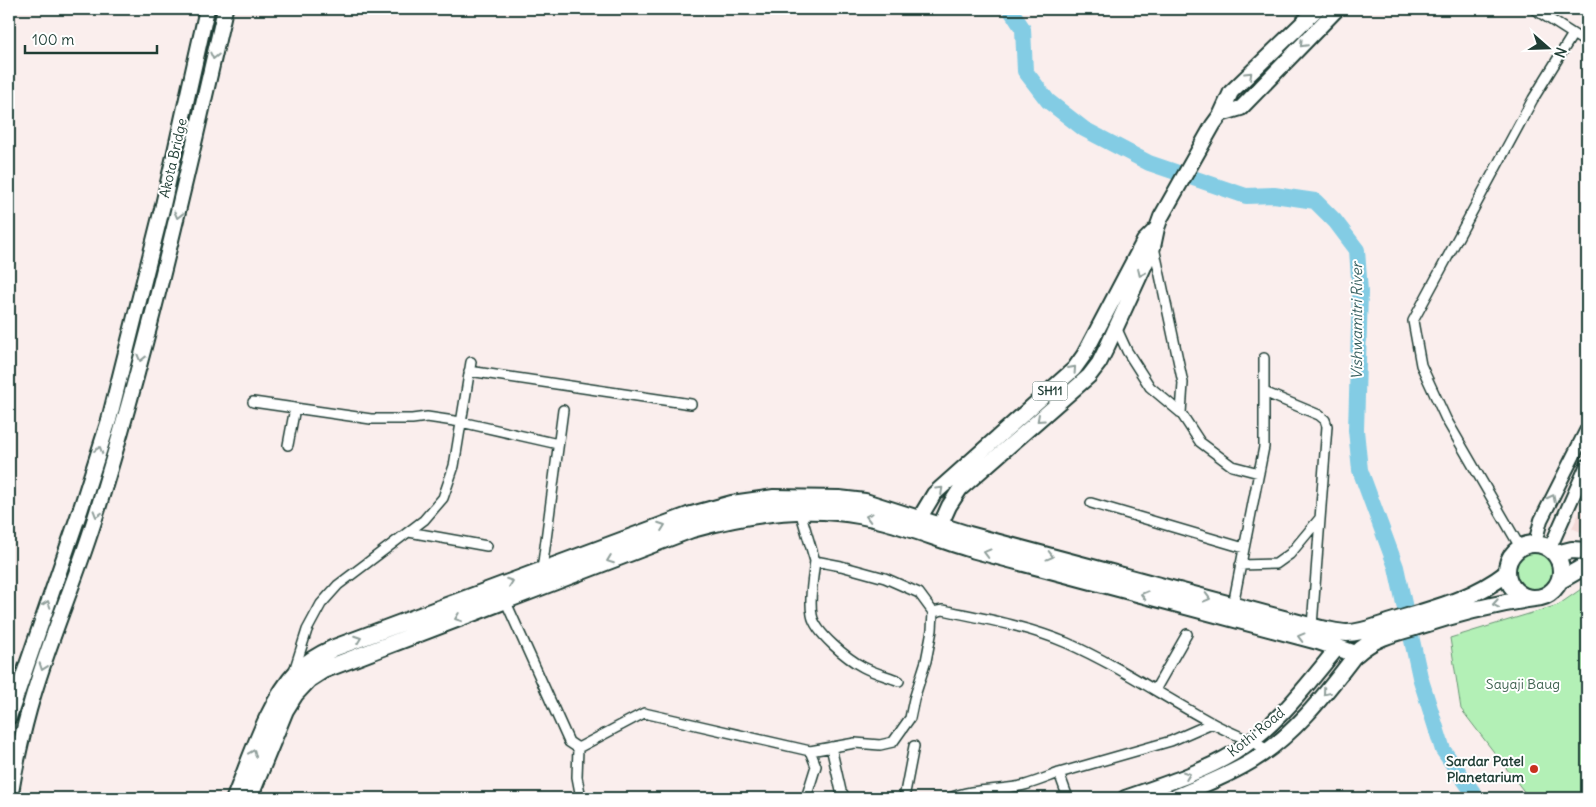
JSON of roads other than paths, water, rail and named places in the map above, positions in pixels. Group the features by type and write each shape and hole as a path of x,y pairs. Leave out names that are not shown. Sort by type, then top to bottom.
{"highway":[{"path":"249,798 294,687 298,670 318,656 334,648 688,516 732,504 774,498 839,499 865,502 938,532 1338,647 1356,654 1373,636"},
{"path":"234,798 274,704 294,687 332,666 692,529 718,522 775,512 800,511 863,515 918,525"},
{"path":"938,532 1312,626 1348,634 1373,636 1456,607 1507,573"},
{"path":"1456,607 1492,605 1548,594 1555,588 1562,572 1560,563 1540,548"},
{"path":"1534,598 1519,594 1513,588 1507,573 1510,558 1540,548 1587,551"},
{"path":"1559,581 1587,567"},
{"path":"1338,647 1348,634"}],"main road":[{"name":"Akota Bridge","path":"9,716 106,428 163,205 207,9"},
{"path":"10,798 29,710 96,516 126,414 179,209 225,9"},
{"name":"SH11","path":"918,525 934,494 1074,370 1084,355 1144,241 1159,222 1231,92 1317,9"},
{"path":"1217,120 1241,108 1337,9"},
{"path":"938,532 949,506 960,490 1089,376 1099,363 1154,245 1159,222"},
{"path":"1540,548 1541,520 1587,429"},
{"path":"1540,548 1587,465"},
{"name":"Kothi Road","path":"1125,798 1203,769 1236,751 1285,709 1338,647"},
{"name":"Kothi Road","path":"1172,798 1235,770 1268,750 1304,718 1356,654"}],"street":[{"path":"1534,9 1587,43"},
{"path":"1540,548 1446,418 1421,365 1413,321 1532,99 1573,34"},
{"path":"1154,245 1183,382 1181,413"},
{"path":"1116,327 1127,351 1150,387 1181,413 1200,442 1232,466 1259,472"},
{"path":"1233,605 1264,447 1264,358"},
{"path":"294,687 307,630 322,604 338,585 424,520 443,498 454,466 470,366 691,404"},
{"path":"1264,392 1319,415 1325,420 1327,436 1312,626"},
{"path":"253,402 371,419 427,417 461,422 558,444"},
{"path":"288,445 295,408"},
{"path":"542,570 563,410"},
{"path":"1091,503 1244,548"},
{"path":"800,511 815,561 812,617 817,627 851,659 864,667 899,680"},
{"path":"1240,565 1276,564 1284,560 1320,518"},
{"path":"408,532 487,546"},
{"path":"578,748 644,713 810,751 855,743 880,745 893,742 910,718 926,661 932,630 933,612 919,593 885,578 815,561"},
{"path":"505,600 569,742 578,748"},
{"path":"933,612 943,610 1019,626 1067,643 1212,723 1251,740 1268,750"},
{"path":"1155,690 1187,634"},
{"path":"950,798 987,790 1025,785 1059,773 1171,741 1212,723"},
{"path":"904,798 914,746"},
{"path":"831,747 841,791 846,798"},
{"path":"578,748 576,777 581,798"},
{"path":"806,798 816,766 810,751"},
{"path":"1059,773 1068,798"}],"waterway":[{"name":"Vishwamitri River","path":"1010,9 1023,29 1025,71 1048,101 1084,129 1149,163 1246,196 1274,195 1315,201 1335,221 1357,250 1360,292 1356,430 1360,470 1396,567 1420,677 1443,750 1477,798"}],"place":[{"name":"Sardar Patel Planetarium","path":"1534,769"}],"park label":[{"name":"Sayaji Baug","path":"1523,684"}]}
